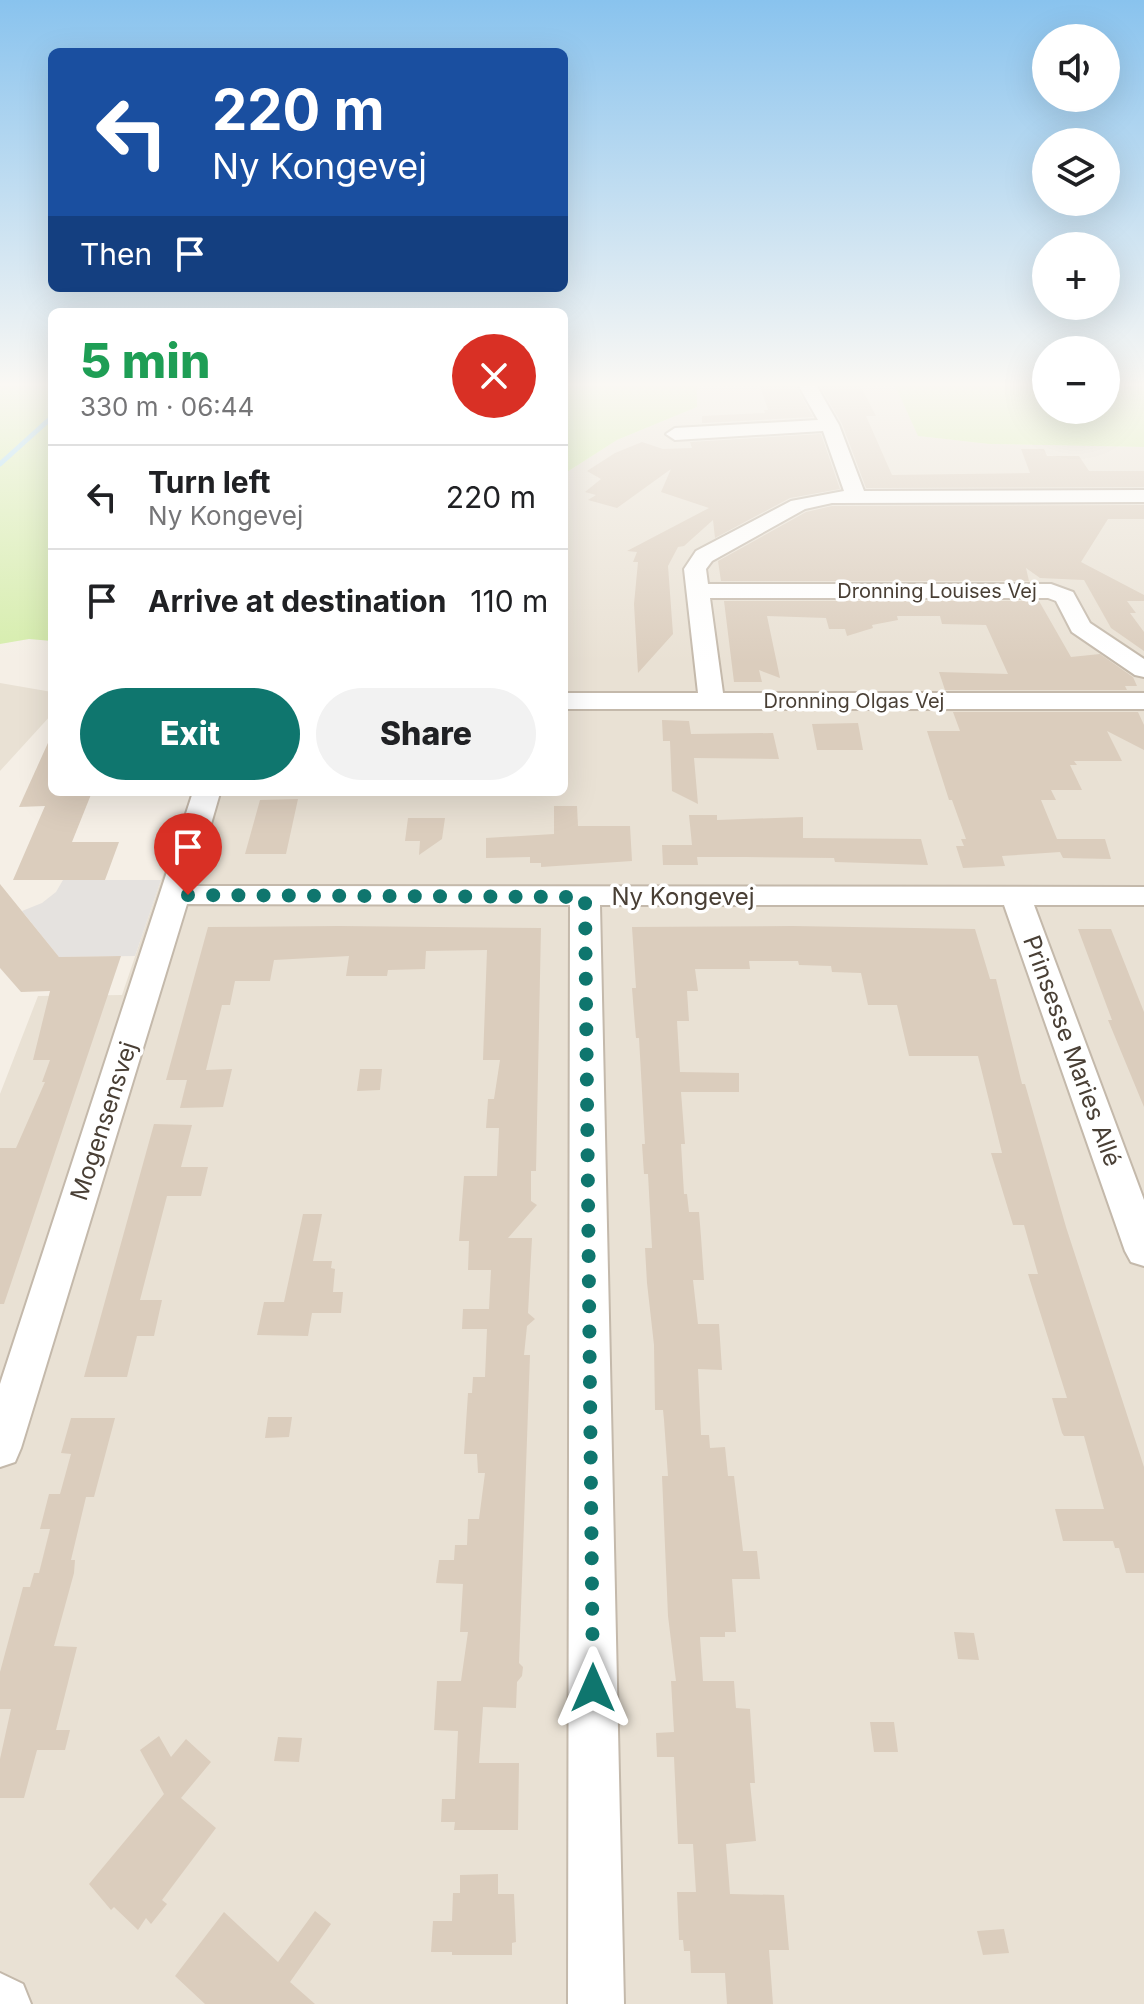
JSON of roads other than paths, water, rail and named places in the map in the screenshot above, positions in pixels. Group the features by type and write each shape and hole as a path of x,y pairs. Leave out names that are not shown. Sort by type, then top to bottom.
{"street":[{"path":"849,477 856,497"},
{"path":"711,701 695,569 704,556 798,505 832,497 1144,496"},
{"name":"Dronning Louises Vej","path":"697,591 1051,591 1065,597 1080,627 1144,670"},
{"name":"Dronning Olgas Vej","path":"568,701 1144,701"},
{"name":"Mogensensvej","path":"0,1448 205,796"},
{"name":"Ny Kongevej","path":"174,895 1144,896"},
{"name":"Prinsesse Maries Allé","path":"1016,896 1144,1251"},
{"path":"585,897 596,2004"}]}
